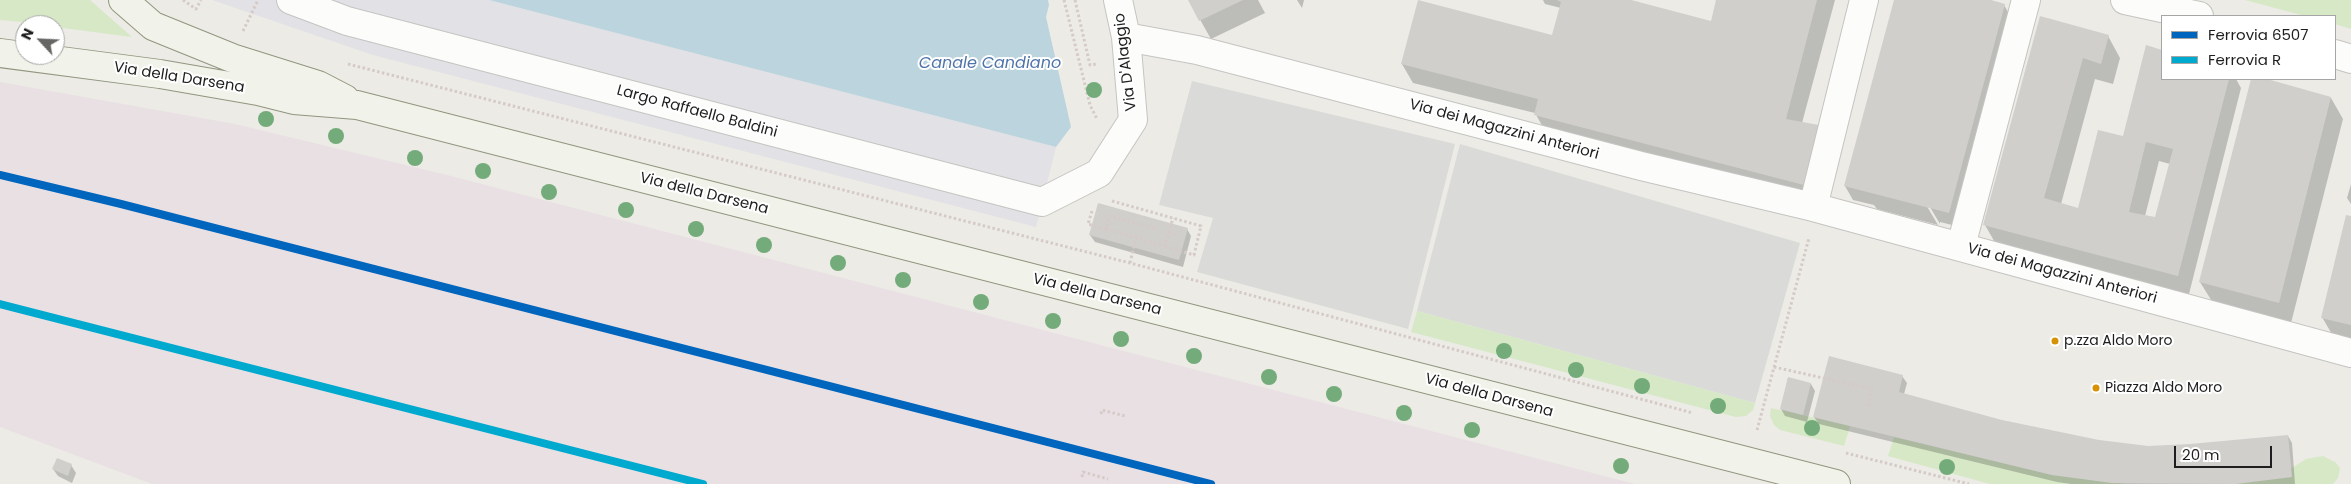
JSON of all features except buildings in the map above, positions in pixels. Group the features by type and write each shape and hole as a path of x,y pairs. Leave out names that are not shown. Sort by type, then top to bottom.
{"street":[{"name":"Via della Darsena","path":"123,0 153,26 232,58 318,85 357,105"},
{"name":"Largo Raffaello Baldini","path":"292,0 347,21 1042,202 1099,173"},
{"name":"Via D'Alaggio","path":"1099,173 1132,120 1126,37 1118,0"},
{"path":"1812,207 1864,0"},
{"name":"Via dei Magazzini Anteriori","path":"1954,245 2026,0"},
{"path":"2127,0 2192,10"},
{"name":"Via dei Magazzini Anteriori","path":"1126,37 1197,50 1641,166 1812,207 2351,353"},
{"name":"Via della Darsena","path":"0,53 160,74 258,91 294,100 357,105 1836,484"},
{"path":"2336,54 2351,59"}],"path":[{"path":"182,0 196,9 201,0"},
{"path":"241,33 258,0"},
{"path":"1064,0 1090,105"},
{"path":"1075,0 1090,65"},
{"path":"340,62 1130,263 1694,413"},
{"path":"1094,206 1088,224 1194,254 1201,226 1106,200"},
{"path":"1106,229 1109,216 1157,229"},
{"path":"1165,246 1172,218"},
{"path":"1169,233 1177,235"},
{"path":"1130,263 1136,238"},
{"path":"1757,430 1809,238"},
{"path":"1774,366 1872,390 1868,407"},
{"path":"1101,414 1102,410 1125,416"},
{"path":"1749,428 1764,432"},
{"path":"1838,451 1969,484"},
{"path":"1082,476 1083,472 1108,479"}],"shaded area":[{"path":"212,0 489,0 1056,147 1036,227 373,55"},
{"path":"1192,81 1455,144 1408,329 1197,272 1213,218 1159,205"},
{"path":"0,82 235,124 447,175 1635,484 152,484 0,427"},
{"path":"1460,144 1800,243 1755,403 1417,311"}],"green space":[{"path":"0,0 90,0 132,37 65,28 65,15 15,15 15,21 0,20"},
{"path":"2245,0 2351,0 2351,29 2336,24 2336,15 2301,15"},
{"path":"1417,311 1755,403 1753,410 1746,416 1736,417 1411,332"},
{"path":"1771,408 1850,426 1844,446 1780,430 1774,425 1770,416"},
{"path":"1894,437 2052,475 2127,484 1990,484 1888,456"},
{"path":"2323,456 2335,462 2340,468 2338,478 2333,484 2226,484 2263,478 2287,471 2306,459"}],"water":[{"name":"Canale Candiano","path":"489,0 1048,0 1049,5 1046,17 1071,127 1056,147"}],"rail line":[{"name":"6507","path":"0,175 121,204 1211,484"},
{"name":"R","path":"0,304 703,484"}],"place":[{"name":"p.zza Aldo Moro","path":"2055,341"},
{"name":"Piazza Aldo Moro","path":"2096,388"}]}
